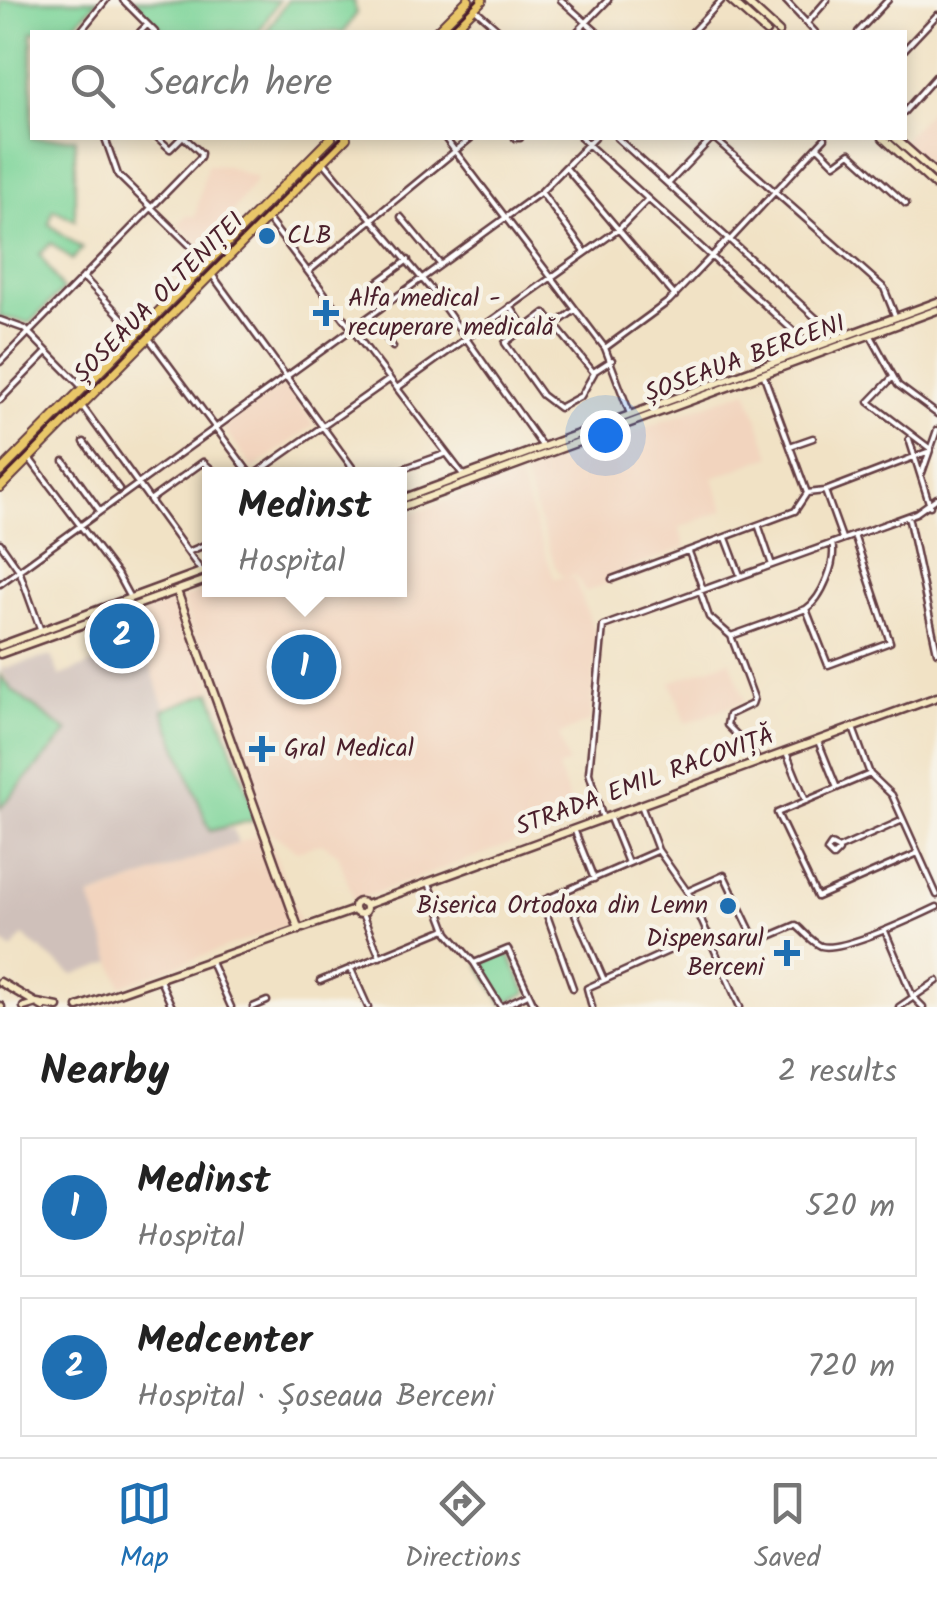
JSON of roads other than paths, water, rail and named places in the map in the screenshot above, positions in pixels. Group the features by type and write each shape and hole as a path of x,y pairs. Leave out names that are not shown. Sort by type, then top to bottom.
{"main road":[{"path":"439,30 471,4 482,0"},
{"path":"726,0 764,30"},
{"path":"744,0 778,30"},
{"path":"451,30 453,21"},
{"name":"ȘOSEAUA OLTENIȚEI","path":"0,472 329,140"},
{"name":"ȘOSEAUA OLTENIȚEI","path":"0,488 344,140"},
{"path":"885,140 937,188"},
{"path":"897,140 937,175"},
{"name":"ȘOSEAUA BERCENI","path":"407,501 464,476 583,436 838,338 937,306"},
{"name":"ȘOSEAUA BERCENI","path":"407,502 763,374 897,321"},
{"path":"0,654 202,571"},
{"path":"0,646 202,582"},
{"path":"177,591 299,930"},
{"name":"STRADA EMIL RACOVIȚĂ","path":"358,912 366,905 937,697"},
{"path":"78,1007 88,1007 358,912"},
{"path":"0,982 40,1005"},
{"path":"24,1007 58,1007"}],"street":[{"path":"80,30 106,0"},
{"path":"122,0 153,30"},
{"path":"561,0 596,30"},
{"path":"579,30 608,0"},
{"path":"694,30 726,0"},
{"path":"785,0 813,30"},
{"path":"806,23 827,0"},
{"path":"860,30 888,0"},
{"path":"471,4 499,30"},
{"path":"907,47 937,15"},
{"path":"453,21 464,30"},
{"path":"142,30 147,25"},
{"path":"907,109 937,74"},
{"path":"106,140 118,175 208,263"},
{"path":"160,140 170,149 181,140"},
{"path":"0,362 201,155 185,140"},
{"path":"448,140 605,348 630,415"},
{"path":"308,271 468,140"},
{"path":"583,140 812,348"},
{"path":"0,584 541,192 592,140"},
{"path":"619,140 838,338"},
{"path":"668,184 711,140"},
{"path":"715,140 884,288 897,321"},
{"path":"605,348 675,296 823,140"},
{"path":"818,146 835,164 849,153 906,204"},
{"path":"316,153 468,336 543,447"},
{"path":"566,168 675,296"},
{"path":"541,192 585,252"},
{"path":"396,388 619,229 648,199"},
{"path":"402,217 441,265"},
{"path":"267,218 464,476"},
{"path":"356,298 408,260"},
{"path":"211,274 352,467"},
{"path":"84,277 132,327"},
{"path":"510,306 524,326"},
{"path":"555,325 576,309"},
{"path":"594,372 543,313 506,344 542,395 557,408 581,396 594,372 612,360"},
{"path":"370,316 393,347"},
{"path":"0,320 29,333 84,389"},
{"path":"870,334 892,378 937,414"},
{"path":"148,338 247,467"},
{"path":"0,400 47,351"},
{"path":"763,374 807,493"},
{"path":"892,378 869,402 927,449"},
{"path":"263,467 390,379"},
{"path":"82,405 202,566"},
{"path":"921,478 927,449 937,430"},
{"path":"908,436 930,506"},
{"path":"790,446 813,438"},
{"path":"84,442 119,489"},
{"path":"612,579 795,511 807,493 825,491 914,458 927,449"},
{"path":"407,467 446,453"},
{"path":"28,458 82,525 130,598"},
{"path":"64,461 100,511"},
{"path":"150,500 203,462 209,467"},
{"path":"825,491 843,540"},
{"path":"628,864 589,776 600,632 608,623 908,516 930,506 937,498"},
{"path":"908,516 937,652"},
{"path":"758,526 772,565"},
{"path":"806,609 826,665 890,642 854,536"},
{"path":"726,538 740,576"},
{"path":"0,543 19,570 41,631"},
{"path":"731,636 806,609 816,600 832,562 832,544"},
{"path":"188,552 202,546"},
{"path":"689,551 710,617 731,636 754,700 730,714 727,725 753,750 758,762"},
{"path":"852,728 870,774 889,790 937,895"},
{"path":"817,740 837,788"},
{"path":"786,752 806,801"},
{"path":"870,774 777,813 819,898 918,853"},
{"path":"640,805 658,850 688,891 740,1007"},
{"path":"838,849 903,820"},
{"path":"574,829 594,879"},
{"path":"573,988 542,902 658,850"},
{"path":"688,891 724,875 756,942 796,925 825,946 885,931 937,907"},
{"path":"428,882 446,929 474,963 501,1007 529,994"},
{"path":"565,891 604,980"},
{"path":"358,912 380,957"},
{"path":"320,982 446,929"},
{"path":"885,931 913,997 922,1007"},
{"path":"592,1007 585,990 708,933"},
{"path":"474,963 508,948 535,1007"},
{"path":"211,962 230,1007"},
{"path":"351,969 368,1007"},
{"path":"160,980 172,1007"},
{"path":"899,1007 937,981"},
{"path":"253,1007 267,1001"}],"tram line":[{"path":"447,30 477,0"},
{"path":"0,481 339,140"}],"place":[{"name":"CLB","path":"267,236"},
{"name":"Alfa medical - recuperare medicală","path":"326,313"},
{"name":"Medcenter","path":"122,636"},
{"name":"Medinst","path":"304,667"},
{"name":"Gral Medical","path":"262,749"},
{"name":"Biserica Ortodoxa din Lemn","path":"728,906"},
{"name":"Dispensarul Berceni","path":"787,953"}]}
